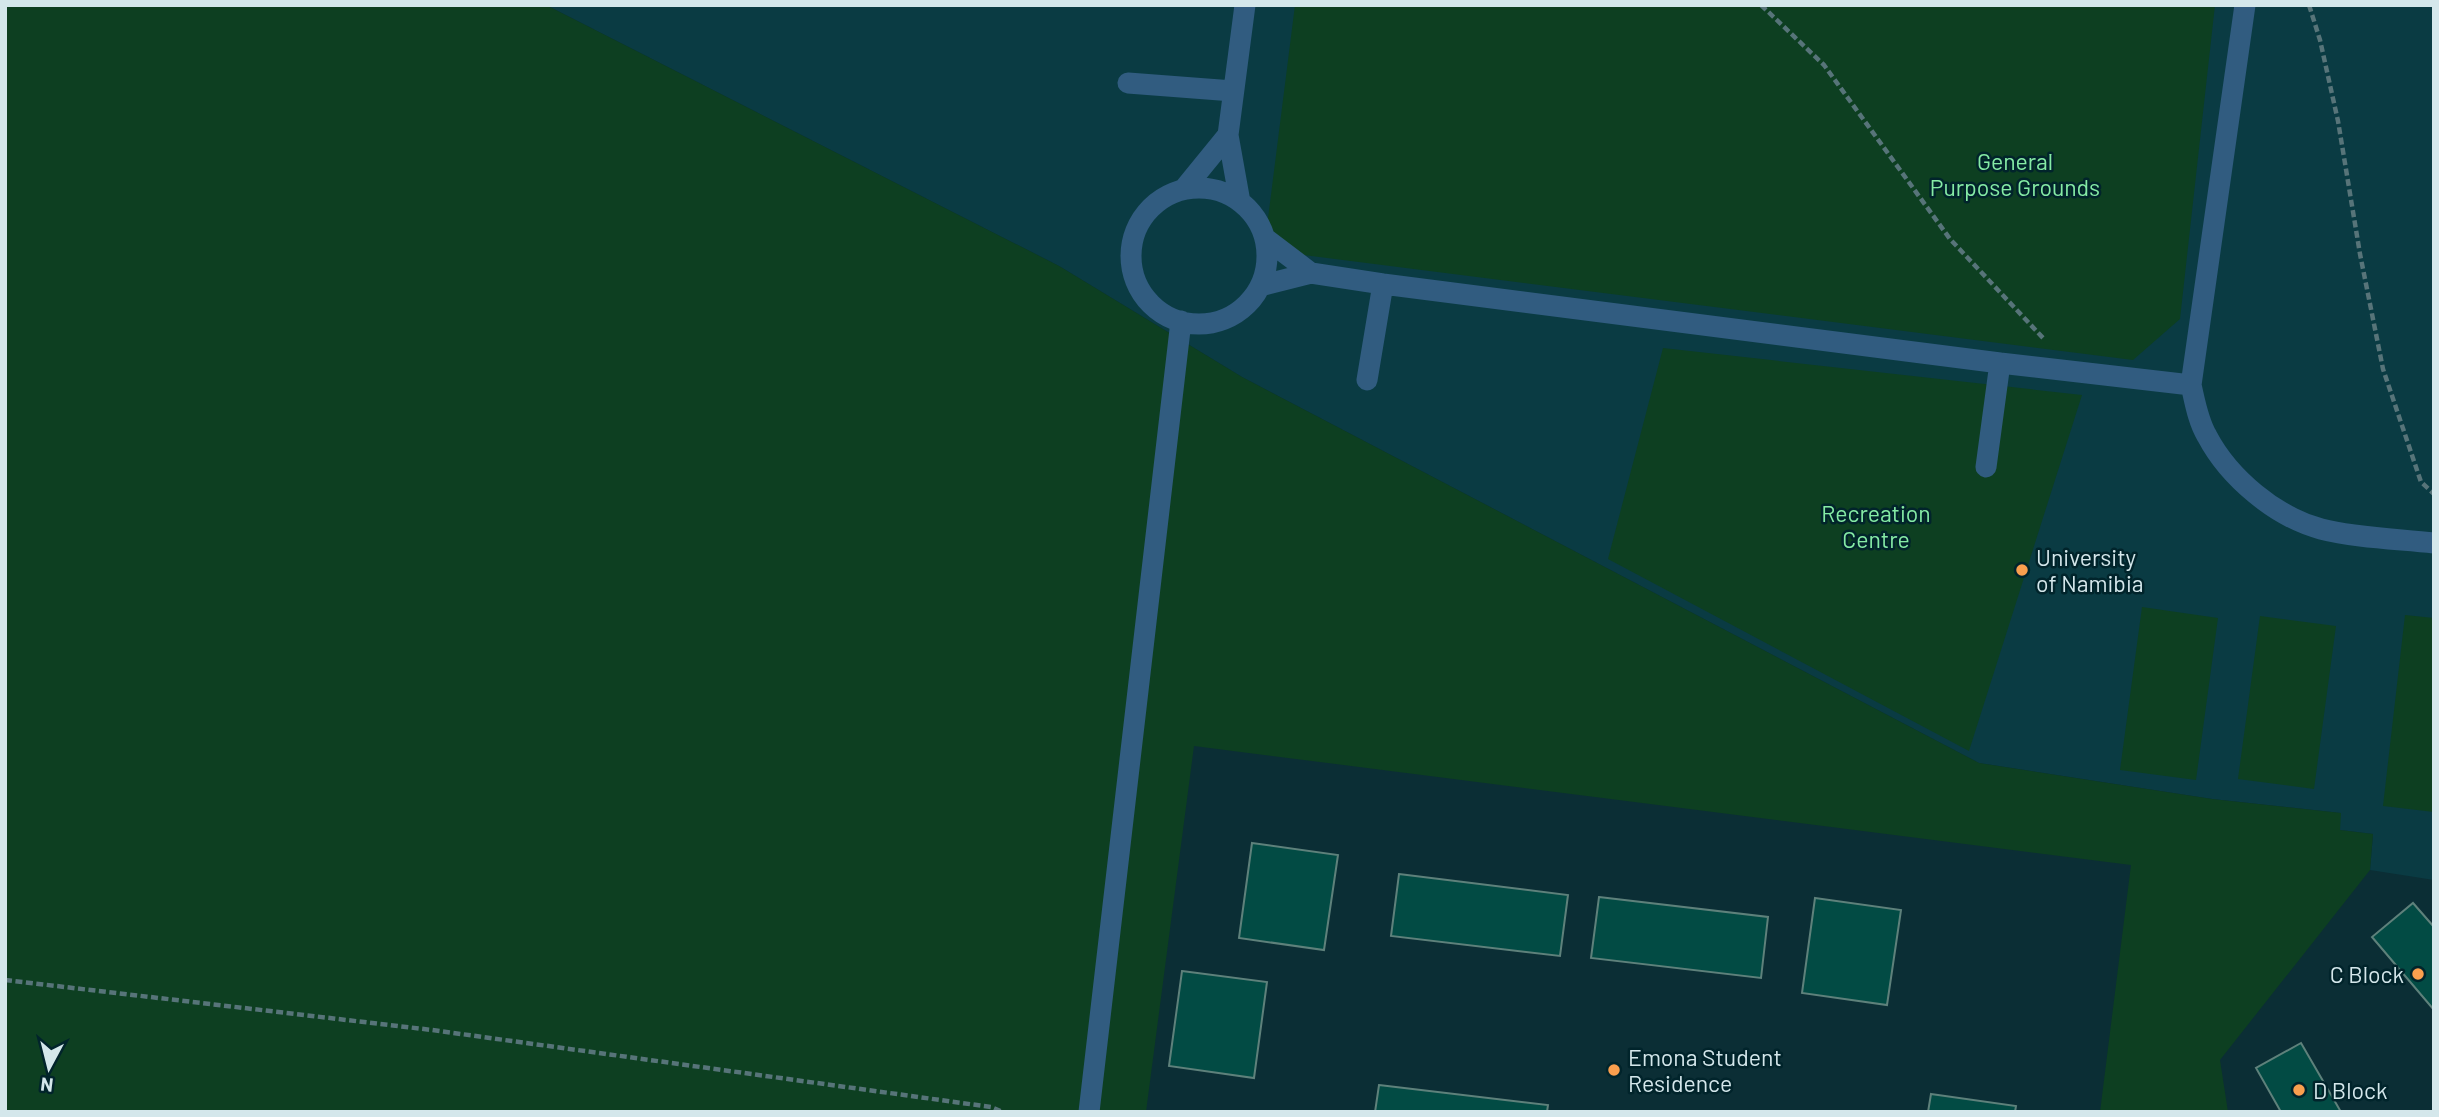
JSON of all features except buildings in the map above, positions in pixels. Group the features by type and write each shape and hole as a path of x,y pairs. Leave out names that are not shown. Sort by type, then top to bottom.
{"lane":[{"path":"1240,202 1228,135 1245,5"},
{"path":"2245,5 2191,385 2197,411 2207,436 2244,484 2294,519 2321,529 2434,543"},
{"path":"1128,83 1233,91"},
{"path":"1184,189 1228,135"},
{"path":"1203,188 1223,192 1240,202 1255,218 1265,238 1267,262 1260,286 1252,299 1240,310 1212,322 1181,321 1163,313 1147,300 1137,283 1131,264 1131,244 1138,225 1149,209 1184,189 1203,188"},
{"path":"1265,238 1311,273"},
{"path":"1260,286 1311,273 2000,363 2191,385"},
{"path":"1367,380 1383,284"},
{"path":"1089,1112 1181,321"},
{"path":"1986,467 2000,363"}],"path":[{"path":"1762,5 1824,65 1950,239 2077,372"},
{"path":"2309,5 2339,121 2360,254 2383,369 2421,482 2434,494"},
{"path":"5,980 432,1030 991,1107 1003,1112"}],"shaded area":[{"name":"University of Namibia","path":"546,5 2434,5 2434,880 2370,870 2373,834 2340,830 2340,813 2212,799 1979,763 1242,377 1059,266"}],"green space":[{"path":"5,5 546,5 1059,266 1242,377 1979,763 2212,799 2341,813 2340,830 2373,834 2370,870 2220,1060 2228,1112 2100,1112 2131,865 1194,746 1146,1112 5,1112"},
{"name":"General Purpose Grounds","path":"1295,5 2215,5 2180,319 2133,360 1264,250"},
{"name":"Recreation Centre","path":"1663,348 2082,395 1969,751 1608,559"},
{"path":"2142,607 2218,618 2196,780 2120,770"},
{"path":"2405,615 2434,618 2434,812 2383,806"},
{"path":"2260,616 2336,626 2314,789 2238,779"}],"place":[{"name":"University of Namibia","path":"2022,570"},
{"name":"C Block","path":"2418,974"},
{"name":"Emona Student Residence","path":"1614,1070"},
{"name":"D Block","path":"2299,1090"}]}
